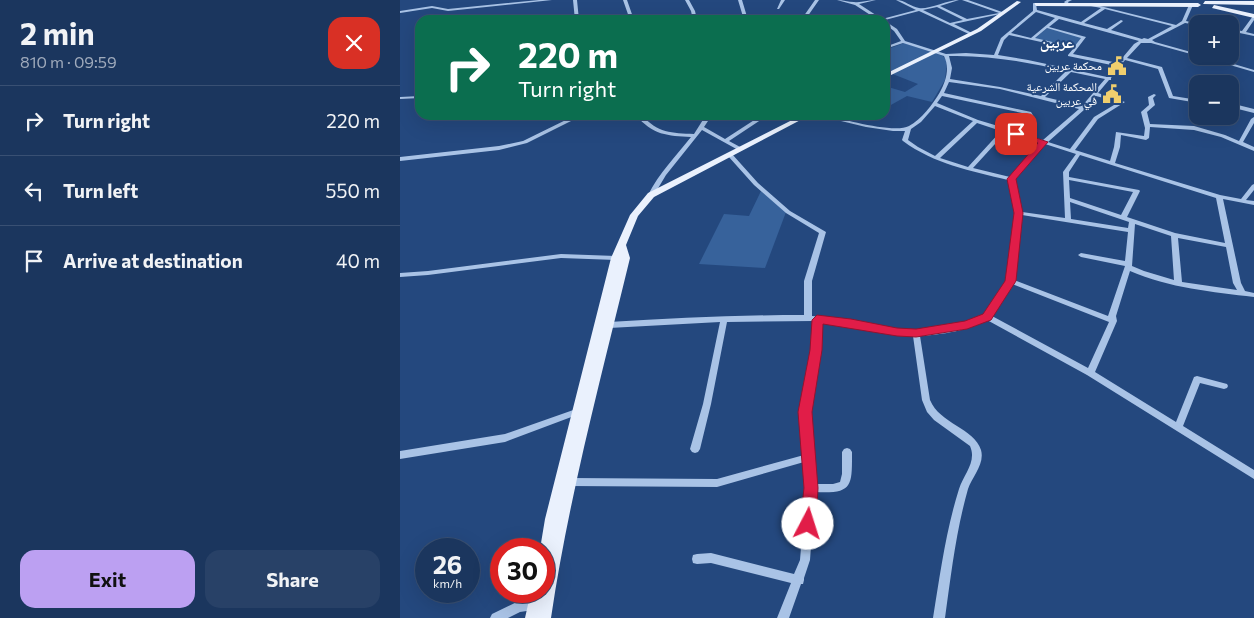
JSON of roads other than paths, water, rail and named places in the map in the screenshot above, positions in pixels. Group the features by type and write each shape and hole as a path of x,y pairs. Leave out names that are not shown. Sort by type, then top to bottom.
{"main road":[{"path":"1008,0 1022,3 1254,4"},
{"path":"1058,0 1068,2"},
{"path":"890,73 971,34 1022,3"},
{"path":"1201,3 1254,17"},
{"path":"538,608 548,587 616,258 634,215 651,195 797,120"},
{"path":"549,538 552,519 609,325 625,258 622,246"}],"street":[{"path":"432,7 435,0"},
{"path":"400,12 432,7 448,10 550,0"},
{"path":"576,15 575,0 581,0"},
{"path":"625,0 630,15"},
{"path":"688,0 694,15"},
{"path":"740,0 744,15"},
{"path":"778,8 783,0"},
{"path":"806,15 817,0"},
{"path":"839,0 856,4 874,15"},
{"path":"856,4 874,0"},
{"path":"898,0 971,34"},
{"path":"890,18 957,0"},
{"path":"964,0 1003,13"},
{"path":"1092,4 1097,0"},
{"path":"996,56 1002,39 1035,11 1035,2"},
{"path":"1151,41 1184,22 1201,3"},
{"path":"1092,4 1176,26"},
{"path":"938,6 966,20"},
{"path":"1082,23 1104,8"},
{"path":"1035,11 1189,53"},
{"path":"950,24 1003,13"},
{"path":"1032,39 1058,17"},
{"path":"1242,33 1254,17"},
{"path":"1109,30 1121,21"},
{"path":"1184,22 1189,23"},
{"path":"890,26 896,30 903,42"},
{"path":"1046,27 1084,37 1070,55 1120,65"},
{"path":"1239,32 1254,35"},
{"path":"1008,34 1075,48"},
{"path":"1011,179 1044,142 1083,108 1136,45 1142,41"},
{"path":"890,46 903,42 946,55 996,56 1109,79"},
{"path":"946,55 950,61 948,80 935,104 909,128 905,140 919,150 937,157 1011,179"},
{"path":"1125,59 1160,68 1171,97 1189,100"},
{"path":"1232,65 1254,71"},
{"path":"1042,98 1069,71"},
{"path":"948,80 1000,88 1083,108"},
{"path":"941,94 1029,114 1031,117 1016,134"},
{"path":"1071,151 1096,118 1123,102 1096,94"},
{"path":"1112,164 1117,147 1118,133 1146,138 1148,132 1144,112 1152,105 1150,97 1154,95"},
{"path":"400,98 415,97"},
{"path":"935,104 976,121 1112,164 1219,197 1254,203"},
{"path":"1251,110 1254,105"},
{"path":"1240,143 1254,119"},
{"path":"400,159 498,148 525,142 570,120"},
{"path":"643,120 647,126 664,133 696,136"},
{"path":"651,195 656,183 696,136 706,120"},
{"path":"726,140 757,120"},
{"path":"843,120 886,129 909,128"},
{"path":"937,157 976,121"},
{"path":"1147,125 1194,128 1254,149"},
{"path":"702,128 740,149"},
{"path":"970,168 1006,130"},
{"path":"1068,221 1066,172 1079,153"},
{"path":"730,155 756,184 788,212 823,232 808,281 816,350 805,412 811,488 805,560 784,618"},
{"path":"1067,178 1135,190 1137,193 1123,218"},
{"path":"609,325 724,319 813,319 851,323 897,332 916,333 967,325 987,317 1010,281 1018,213 1011,179"},
{"path":"1242,201 1254,186"},
{"path":"1219,197 1237,283 1242,293"},
{"path":"1068,199 1174,235 1230,246"},
{"path":"1018,213 1132,231"},
{"path":"1090,373 1113,321 1112,316 1128,265 1132,222"},
{"path":"1174,235 1178,282"},
{"path":"1081,255 1128,265 1143,274 1254,295"},
{"path":"400,274 428,273 562,256 616,258"},
{"path":"1010,281 1113,321"},
{"path":"987,317 1090,373 1254,475"},
{"path":"695,449 707,404 724,319"},
{"path":"916,333 926,400 930,410 973,443 979,457 966,482 956,511 939,618"},
{"path":"1178,428 1197,379 1224,386"},
{"path":"400,455 505,438 584,409"},
{"path":"811,488 838,490 844,486 847,480 847,452"},
{"path":"570,482 717,483 809,457"},
{"path":"698,559 711,558 799,580"},
{"path":"496,618 519,607 538,608"}],"place":[{"name":"محكمة عربين","path":"1117,66"},
{"name":"المحكمة الشرعية في عربين","path":"1112,94"}],"district":[{"name":"عربين","path":"1057,42"}]}
